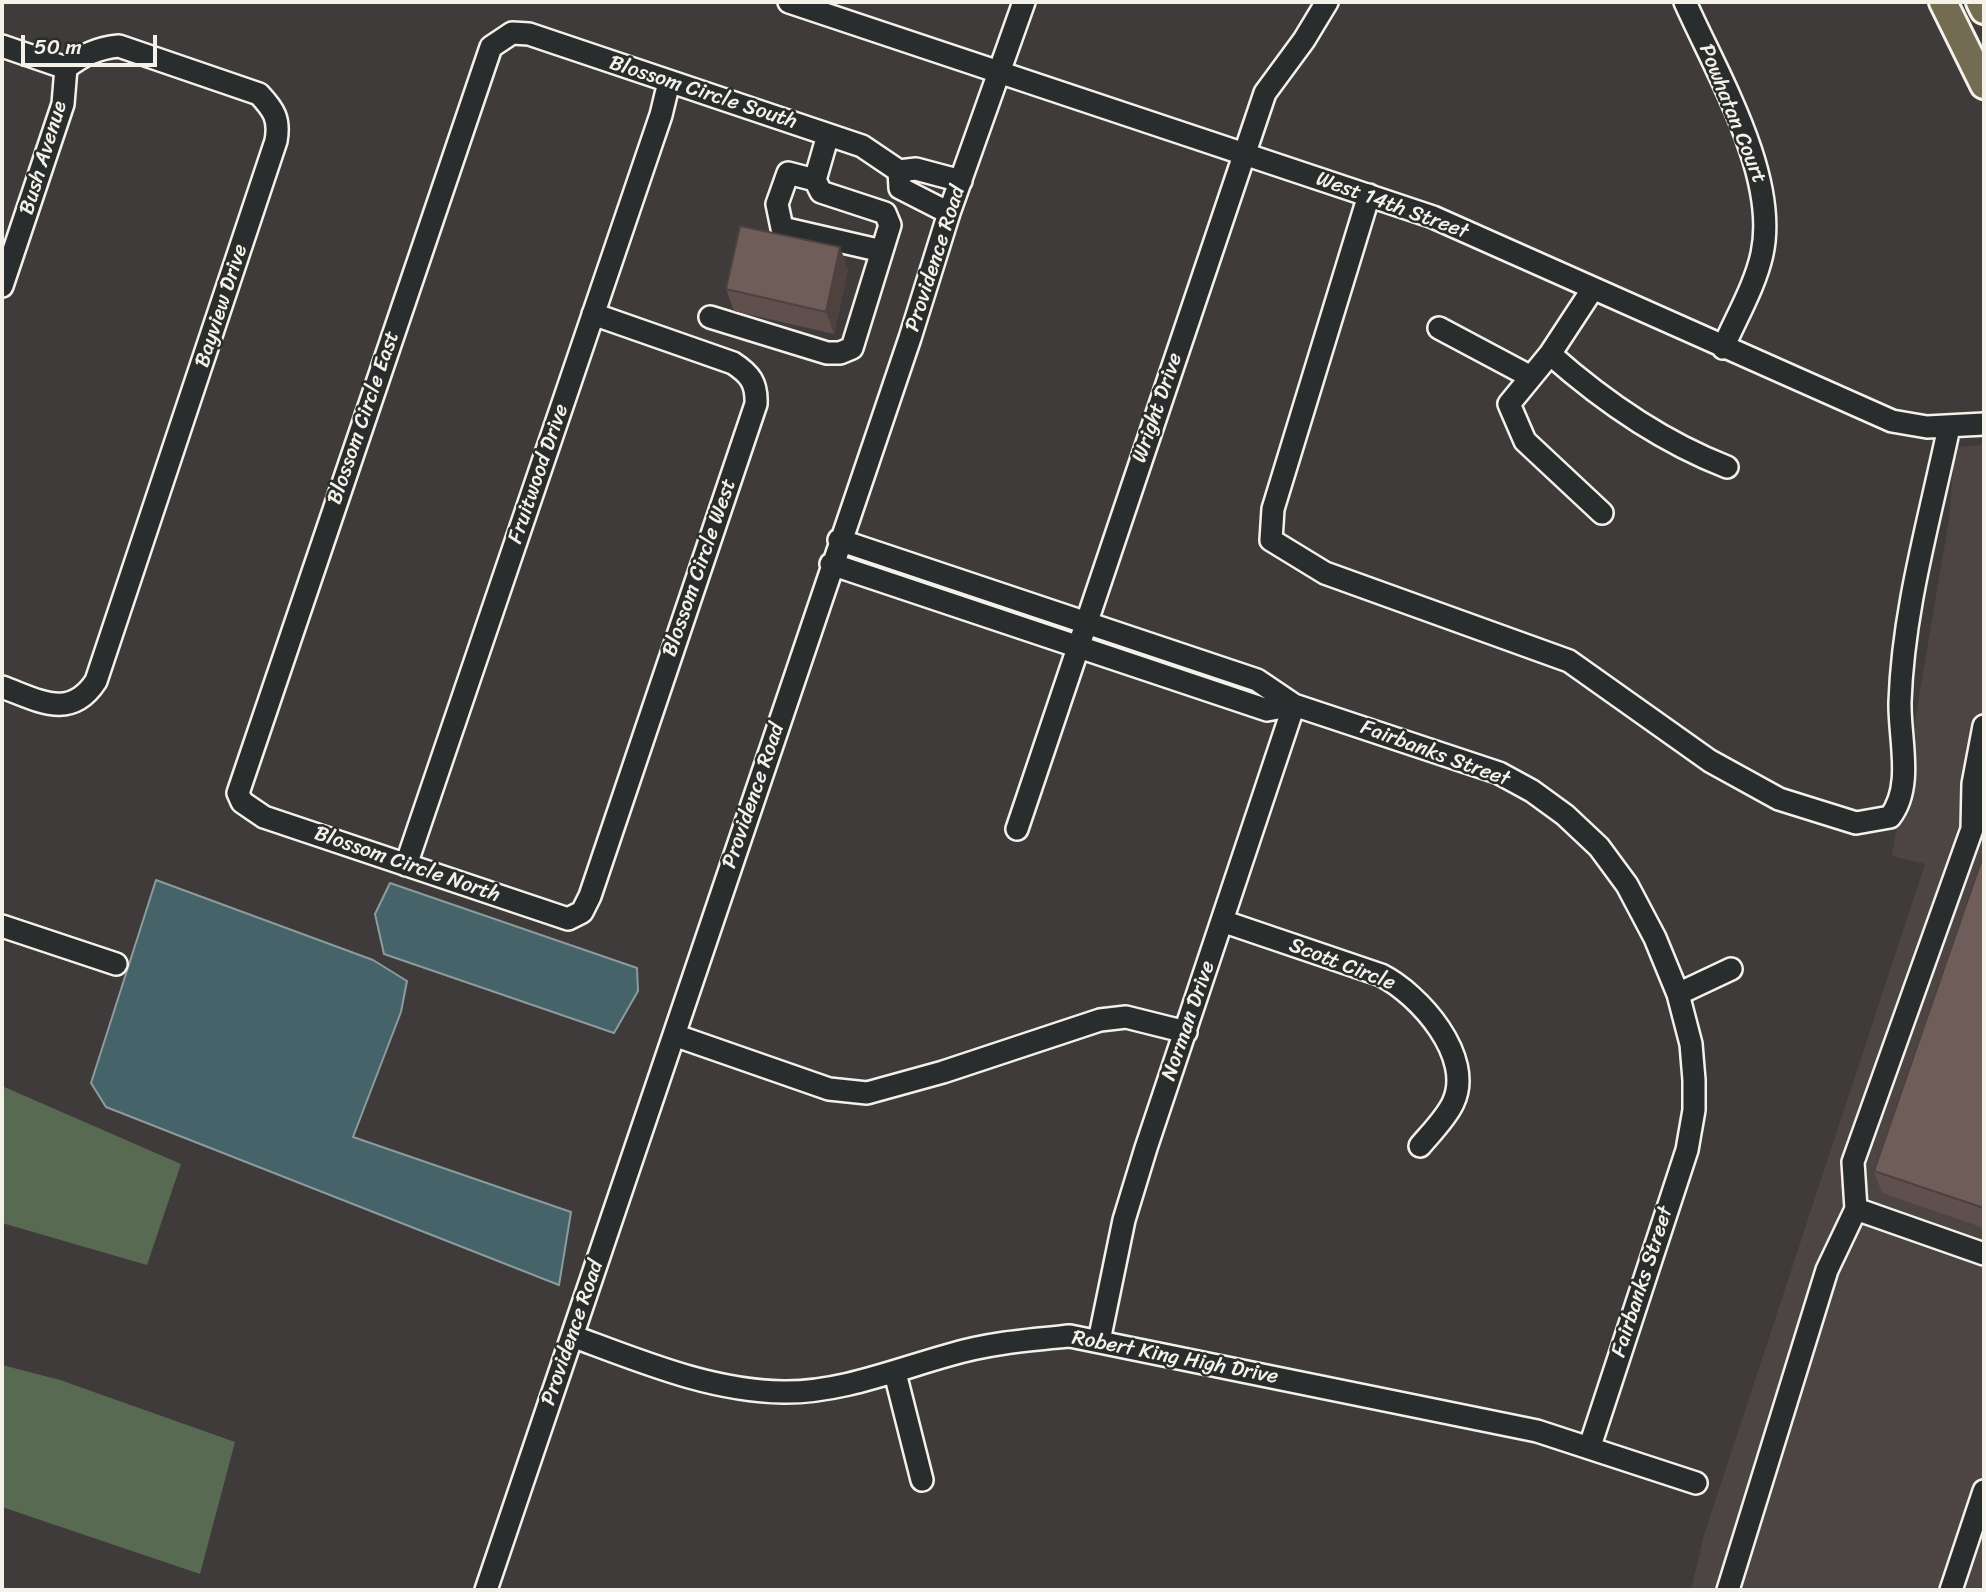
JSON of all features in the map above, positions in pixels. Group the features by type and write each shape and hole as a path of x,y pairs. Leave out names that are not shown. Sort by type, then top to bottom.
{"main road":[{"path":"1943,2 1984,85"},
{"path":"1980,2 1984,10"}],"street":[{"name":"West 14th Street","path":"789,2 1433,217 1592,290 1892,421 1949,427 1984,424"},
{"name":"Providence Road","path":"486,1590 839,540 910,338 949,213 1024,2"},
{"name":"Wright Drive","path":"1017,828 1265,93 1304,40 1327,2"},
{"name":"Powhatan Court","path":"1685,2 1746,140 1765,200 1762,254 1723,348"},
{"name":"Blossom Circle South","path":"502,38 512,33 529,34 862,146 899,171 916,169 961,181"},
{"name":"Blossom Circle East","path":"242,802 238,793 241,778 484,60 491,47 502,38"},
{"path":"2,46 66,68"},
{"name":"Bayview Drive","path":"2,687 57,705 72,704 87,695 96,681 276,141 279,122 272,108 259,94 119,46 102,47 83,55 66,68"},
{"name":"Bush Avenue","path":"2,286 64,104 66,68"},
{"name":"Fruitwood Drive","path":"406,865 661,115 669,82"},
{"path":"710,317 827,353 840,353 852,348 890,225 885,213 821,192 815,180 828,135"},
{"name":"Blossom Circle South","path":"899,171 900,188 949,213"},
{"path":"815,180 788,173 777,204 782,228 882,251"},
{"path":"1369,195 1276,496 1271,540 1325,573 1569,661 1710,761 1779,799 1856,823 1890,817 1899,806 1904,759 1899,728 1901,677 1912,593 1949,427"},
{"path":"1592,290 1550,354 1509,404 1525,441 1602,513"},
{"name":"Blossom Circle West","path":"574,918 582,912 590,896 756,404 757,389 749,374 733,363 593,314"},
{"path":"1439,328 1531,377"},
{"path":"1550,354 1626,415 1672,442 1727,467"},
{"name":"Fairbanks Street","path":"839,540 1085,620 1257,680 1294,705 1499,773 1532,791 1565,815 1599,847 1627,885 1655,938 1678,994 1691,1044 1694,1110 1686,1150 1590,1446"},
{"name":"Fairbanks Street","path":"831,564 1267,710 1294,705"},
{"name":"Norman Drive","path":"1099,1341 1124,1220 1294,705"},
{"path":"1728,1590 1827,1270 1856,1209 1853,1162 1978,831 1973,784 1984,726"},
{"name":"Blossom Circle North","path":"242,802 264,817 568,919 574,918"},
{"name":"Scott Circle","path":"1223,921 1381,975 1399,984 1426,1008 1444,1036 1455,1064 1458,1087 1454,1102 1420,1146"},
{"path":"2,926 116,964"},
{"path":"1678,994 1731,969"},
{"path":"674,1035 828,1088 867,1093 910,1083 1100,1020 1126,1017 1186,1032"},
{"path":"1856,1209 1984,1254"},
{"name":"Robert King High Drive","path":"572,1336 678,1373 740,1389 785,1392 895,1373 1004,1341 1070,1336 1477,1417 1590,1446 1696,1483"},
{"path":"895,1373 922,1480"},
{"path":"1951,1590 1984,1491"}],"shaded area":[{"path":"1984,445 1984,1590 1691,1590 1704,1535 1925,864 1892,856 1949,520 1955,447"}],"green space":[{"path":"2,1086 181,1164 147,1265 2,1223"},
{"path":"2,1365 60,1380 235,1442 200,1574 2,1507"}],"water":[{"path":"156,880 373,960 407,981 401,1012 353,1137 571,1212 559,1285 106,1107 91,1083"},
{"path":"390,883 637,968 638,991 614,1033 384,954 375,914"}],"building":[{"path":"740,226 840,247 826,312 726,289"},
{"path":"1984,856 1984,1208 1874,1171"}]}
